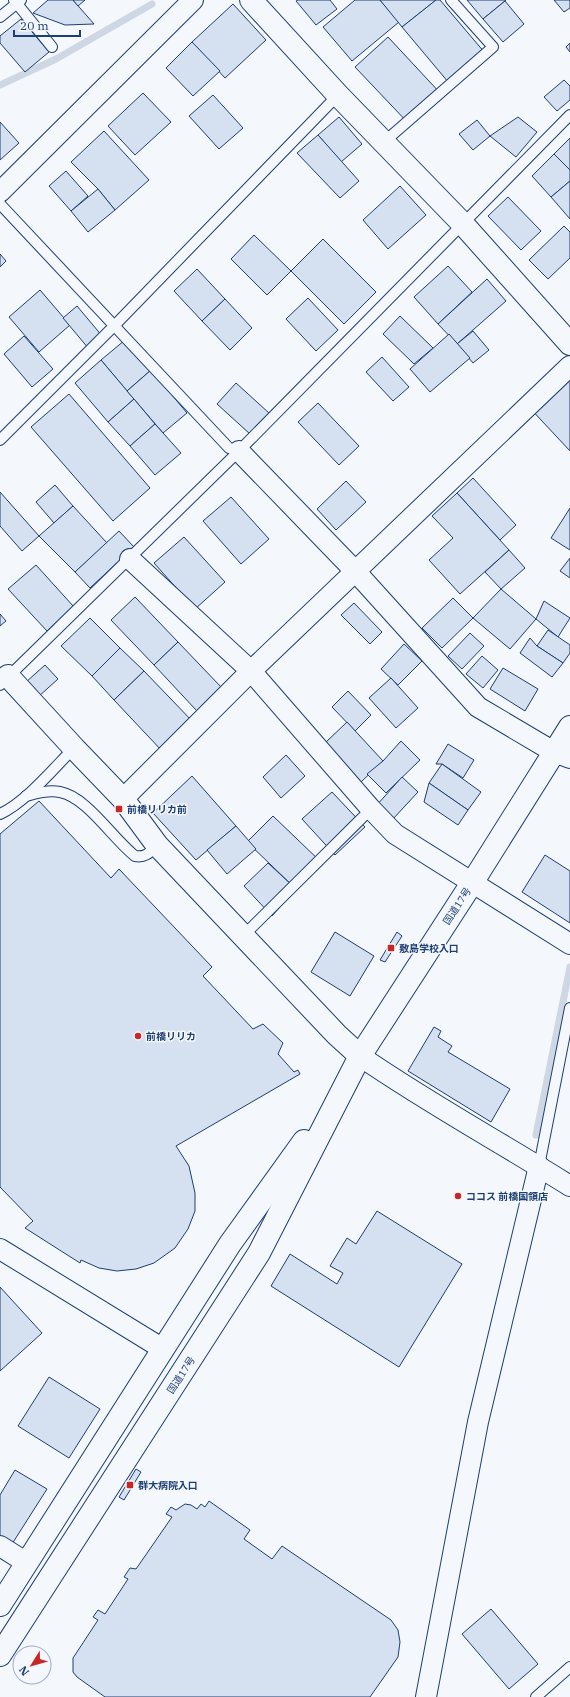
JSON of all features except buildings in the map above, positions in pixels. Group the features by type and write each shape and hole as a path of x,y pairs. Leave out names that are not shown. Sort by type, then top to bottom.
{"main road":[{"path":"251,0 338,95 462,223 570,344"},
{"path":"3,676 123,799 157,845 337,1035 360,1056"},
{"name":"国道17号","path":"0,1655 259,1253 360,1056 472,883 562,755 570,727"},
{"name":"国道17号","path":"0,1605 230,1244 344,1085"}],"street":[{"path":"0,192 193,0"},
{"path":"123,799 251,671 570,366"},
{"path":"239,451 356,572 478,706 562,755"},
{"path":"130,559 251,671 371,810 402,839 570,944"},
{"path":"360,1056 402,1085 570,1186"},
{"path":"426,1697 478,1422 539,1166"},
{"path":"0,1249 162,1349"},
{"path":"0,1546 26,1563"}],"lane":[{"path":"384,142 493,47 451,0"},
{"path":"0,17 17,1 52,47"},
{"path":"0,440 115,325 338,95"},
{"path":"3,676 130,559 239,451 570,115"},
{"path":"0,204 229,448 239,451"},
{"path":"0,814 10,810 26,796 74,748"},
{"path":"26,796 45,792 60,792 76,798 135,856 146,856 157,845"},
{"path":"243,936 371,810"},
{"path":"539,1166 570,1008"},
{"path":"536,1697 570,1667"}],"waterway":[{"path":"0,85 56,59 152,4"},
{"path":"536,1135 570,967"}],"place":[{"name":"前橋リリカ前","path":"119,809"},
{"name":"敷島学校入口","path":"391,948"},
{"name":"前橋リリカ","path":"138,1036"},
{"name":"ココス 前橋国領店","path":"458,1196"},
{"name":"群大病院入口","path":"130,1485"}]}
